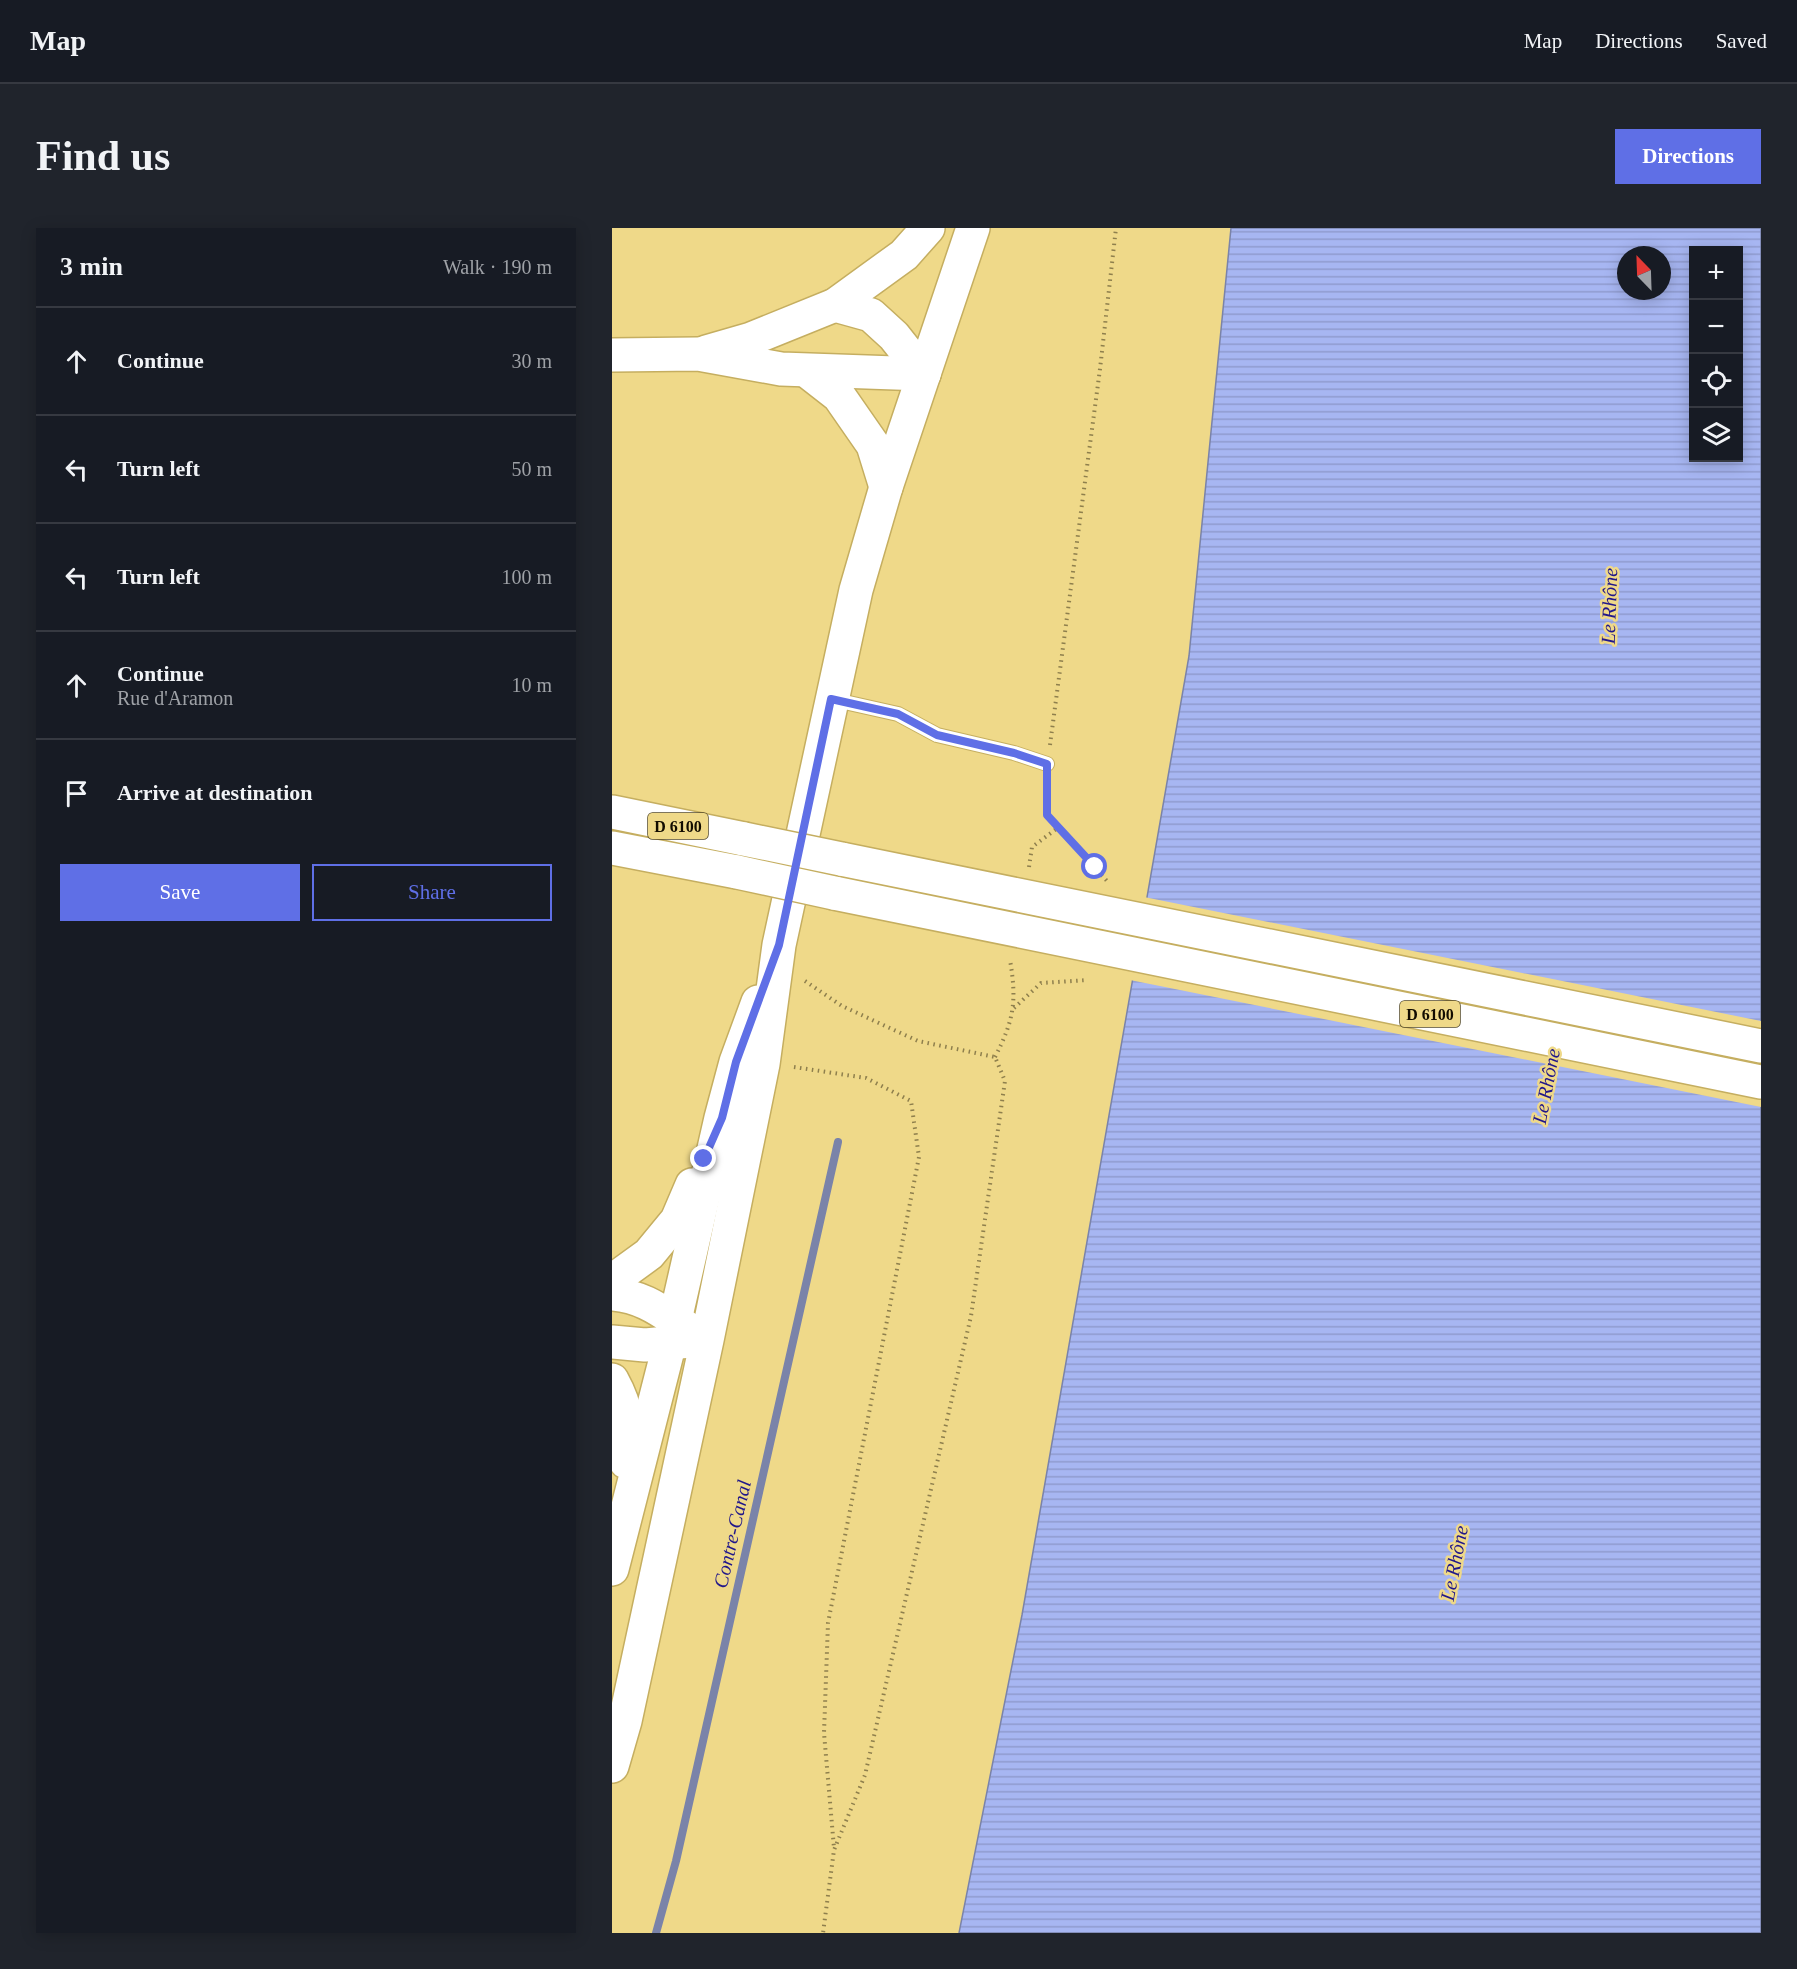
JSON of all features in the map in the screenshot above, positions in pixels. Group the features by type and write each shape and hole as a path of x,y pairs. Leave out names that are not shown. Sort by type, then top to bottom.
{"main road":[{"path":"698,354 751,339 835,305 904,255 928,228"},
{"path":"612,1766 625,1721 706,1340 750,1063 779,945 856,590 886,487 973,228"},
{"path":"835,305 871,315 894,336 924,374"},
{"path":"612,355 698,354 781,369 924,374"},
{"path":"807,371 839,396 873,445 886,487"},
{"name":"D 6100","path":"612,812 841,859 1106,897 1761,1046"},
{"name":"D 6100","path":"612,848 1761,1082"},
{"path":"612,1281 649,1254 677,1220 722,1118 750,1063"},
{"path":"612,1569 672,1331 722,1118"},
{"path":"612,1294 630,1296 658,1308 672,1331"},
{"path":"612,1342 645,1345 672,1331 706,1340"},
{"path":"612,1380 627,1415 629,1438 612,1561"}],"lane":[{"path":"831,699 898,714 937,735 1014,753 1047,764"}],"path":[{"path":"1106,897 1059,827 1047,815 1047,764 1100,369 1116,228"},
{"path":"1028,876 1032,847 1059,827"},
{"path":"779,945 807,984 842,1006 918,1041 994,1057"},
{"path":"994,1057 1006,1035 1014,1009 1014,984 1010,956"},
{"path":"1014,1009 1041,983 1088,980"},
{"path":"834,1850 865,1775 971,1316 1005,1081 994,1057"},
{"path":"750,1063 814,1069 866,1078 911,1101 919,1157 828,1623 824,1733 834,1850 823,1933"}],"water":[{"name":"Le Rhône","path":"1231,228 1761,228 1761,1933 959,1933 1022,1615 1189,656"}],"pier":[{"path":"1144,897 1761,1021 1761,1107 1130,980"}],"waterway":[{"name":"Contre-Canal","path":"656,1933 676,1861 838,1142"}],"route":[{"path":"704,1159 722,1118 736,1062 779,945 831,699 898,714 937,735 1014,753 1047,764 1047,815 1095,867"}]}
